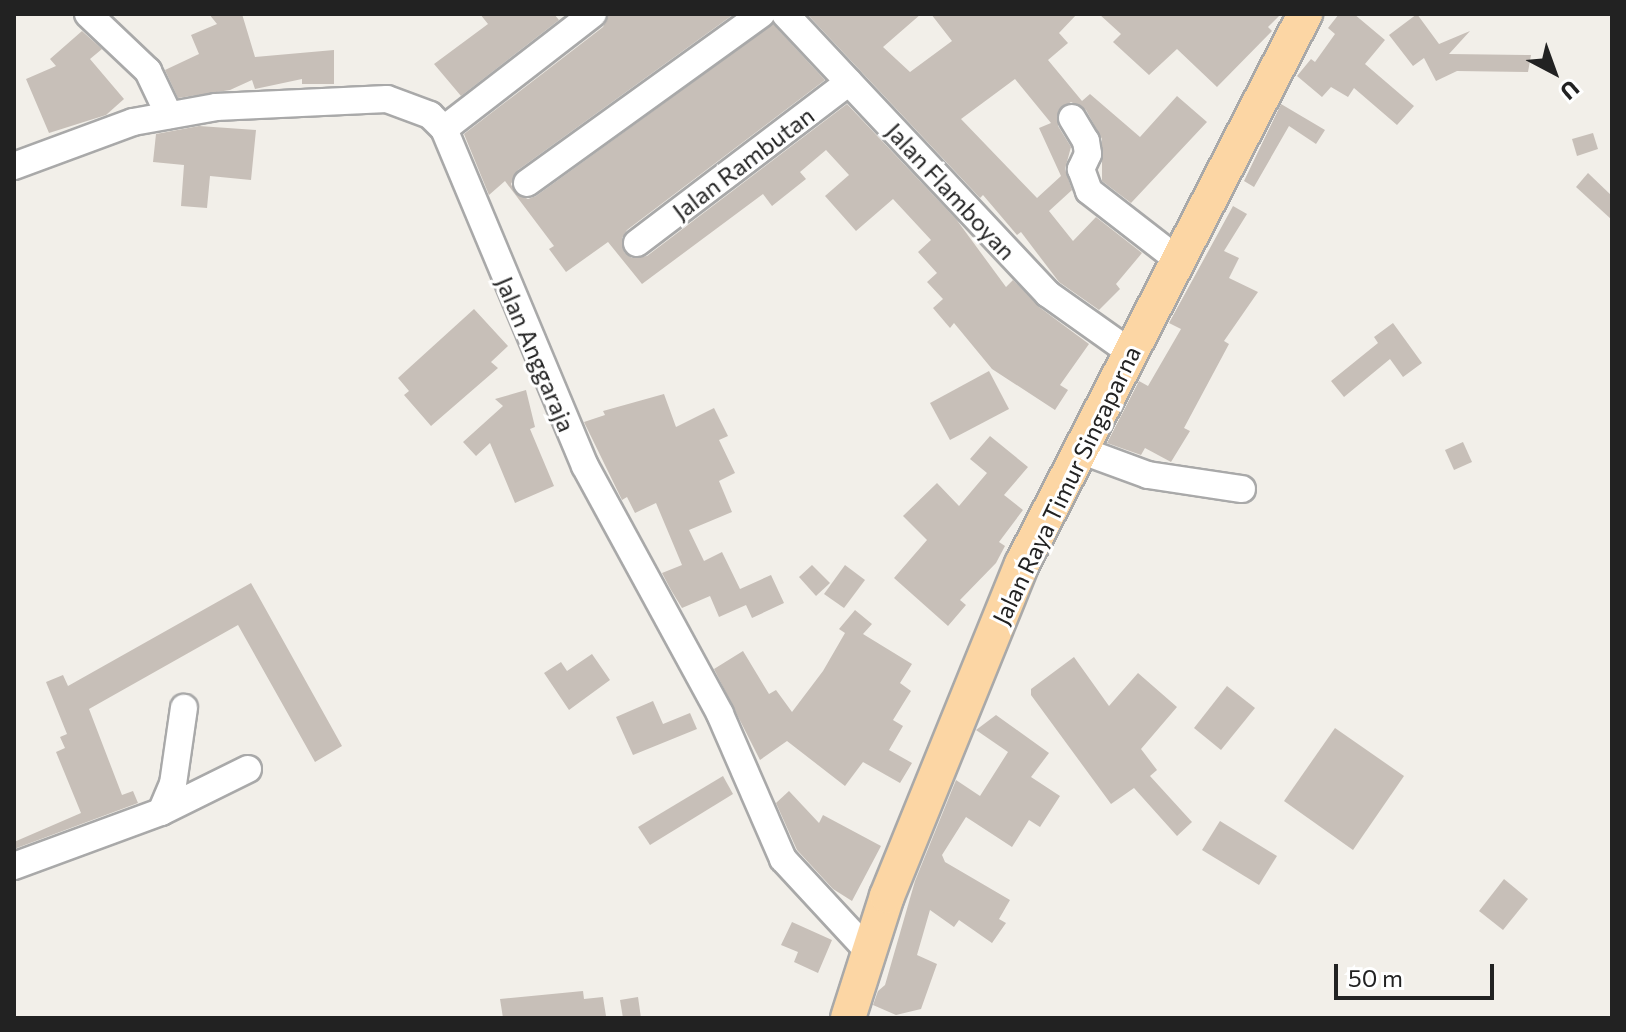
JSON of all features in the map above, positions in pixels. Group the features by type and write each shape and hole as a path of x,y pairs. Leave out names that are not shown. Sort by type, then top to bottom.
{"main road":[{"name":"Jalan Raya Timur Singaparna","path":"848,1018 887,896 1022,564 1305,14"}],"street":[{"path":"88,14 148,71 169,115"},
{"path":"14,166 118,127 216,107 387,99 414,106 444,129 593,14"},
{"path":"527,183 761,14"},
{"name":"Jalan Flamboyan","path":"785,14 1048,294 1130,352"},
{"name":"Jalan Rambutan","path":"637,243 849,82"},
{"path":"1072,118 1086,141 1088,154 1081,169 1089,191 1178,260"},
{"name":"Jalan Anggaraja","path":"444,129 585,466 720,714 783,859 870,953"},
{"path":"1080,450 1148,475 1242,489"},
{"path":"161,812 173,784 184,708"},
{"path":"14,866 161,812 248,769"}],"building":[{"path":"209,14 242,14 255,57 334,50 334,84 302,84 302,79 255,89 252,80 230,90 178,98 165,70 199,54 191,35 217,24"},
{"path":"480,14 554,14 559,20 461,96 434,64 488,24"},
{"path":"609,14 734,14 518,170 511,184 515,193 528,199 536,196 773,24 825,80 627,230 622,238 624,252 632,258 647,256 847,104 956,219 1006,287 1013,280 1039,307 1089,344 1060,385 1068,390 1055,410 992,369 954,323 950,328 933,308 943,299 927,282 937,273 918,252 931,240 893,199 856,231 825,196 849,175 826,150 800,172 806,179 772,206 763,194 642,284 608,242 566,272 549,249 554,246 505,181 489,195 464,134 603,27"},
{"path":"807,14 921,14 883,47 910,72 952,41 931,14 1077,14 1059,33 1068,43 1048,60 1082,101 1090,94 1140,137 1177,96 1207,122 1131,203 1102,181 1102,139 1086,110 1071,102 1058,111 1058,126 1071,147 1065,169 1072,190 1049,211 1073,241 1096,217 1142,253 1116,284 1120,289 1099,310 1059,282 1021,232 1017,235 983,195 980,198","holes":["1015,79 1051,123 1039,128 1061,176 1037,198 961,119"]},
{"path":"1099,14 1281,14 1268,27 1272,31 1217,87 1177,49 1149,75 1113,42 1121,34"},
{"path":"1339,14 1354,14 1385,40 1365,64 1414,106 1397,125 1354,88 1348,97 1331,87 1322,97 1297,76 1311,59 1315,62 1335,34 1328,28"},
{"path":"1417,14 1439,44 1470,31 1449,54 1531,55 1528,72 1457,71 1436,81 1424,58 1413,66 1389,35"},
{"path":"82,31 102,49 90,59 124,99 106,115 49,133 26,79 56,66 50,59"},
{"path":"1281,104 1325,130 1316,144 1289,126 1254,187 1244,181"},
{"path":"199,126 256,130 251,180 210,176 207,208 181,206 184,165 153,162 156,134"},
{"path":"1593,133 1598,149 1577,156 1572,139"},
{"path":"1588,173 1612,196 1612,220 1576,187"},
{"path":"1233,206 1247,214 1224,251 1239,258 1229,278 1258,292 1224,341 1229,344 1184,428 1190,431 1171,462 1145,448 1141,455 1107,443 1139,381 1148,386 1181,329 1169,323"},
{"path":"474,309 508,346 491,362 498,368 431,426 404,395 409,391 398,378"},
{"path":"1393,323 1422,363 1403,377 1390,359 1344,397 1331,381 1378,343 1374,337"},
{"path":"989,371 1009,409 950,440 930,403"},
{"path":"526,390 535,427 530,429 554,486 515,503 490,443 476,456 463,442 503,406 495,399"},
{"path":"664,394 676,427 714,408 728,436 719,440 735,473 719,481 732,512 689,530 704,561 722,552 740,589 771,575 784,603 752,618 746,605 719,617 710,596 682,608 671,590 662,573 682,565 656,503 635,513 627,497 622,500 584,422 605,415 603,411"},
{"path":"990,436 1028,467 1004,495 1023,510 999,542 1005,546 996,563 960,600 966,605 948,626 894,578 927,540 903,516 937,483 959,506 987,473 970,459"},
{"path":"1463,442 1472,462 1454,470 1445,450"},
{"path":"812,565 830,583 816,596 799,577"},
{"path":"845,565 865,580 844,608 824,594"},
{"path":"251,583 342,746 315,762 238,625 89,709 122,795 133,791 138,803 14,849 14,842 81,813 56,752 65,748 60,737 67,734 46,682 63,675 68,686"},
{"path":"855,610 872,624 863,634 912,664 900,683 911,691 893,720 903,726 889,750 912,763 900,783 863,762 845,786 787,741 760,760 714,669 743,651 769,694 776,690 792,712 823,671 845,633 839,629"},
{"path":"592,654 610,680 569,710 544,673 561,662 567,671"},
{"path":"1074,657 1109,706 1138,673 1177,707 1141,749 1157,770 1150,776 1192,822 1177,836 1134,788 1111,804 1031,695 1031,689"},
{"path":"1227,686 1255,708 1221,750 1194,728"},
{"path":"653,701 663,724 690,713 697,729 633,755 616,717"},
{"path":"996,715 1049,753 1031,777 1060,796 1040,827 1029,820 1012,847 966,817 942,855 945,862 1010,900 999,919 1006,923 992,943 959,920 954,927 930,910 917,955 937,964 921,1009 896,1015 873,1005 878,991 885,985 915,881 956,780 980,796 1008,752 976,730"},
{"path":"1335,728 1404,776 1353,850 1284,801"},
{"path":"723,776 733,794 650,845 638,827"},
{"path":"789,791 819,823 823,815 881,846 852,901 833,889 797,850 776,803"},
{"path":"1220,821 1277,856 1259,885 1202,850"},
{"path":"1504,879 1528,899 1503,930 1479,911"},
{"path":"792,922 832,940 818,973 794,962 798,952 781,945"},
{"path":"583,991 584,999 603,997 606,1016 503,1018 500,999"},
{"path":"638,997 641,1018 623,1018 620,1000"}]}
